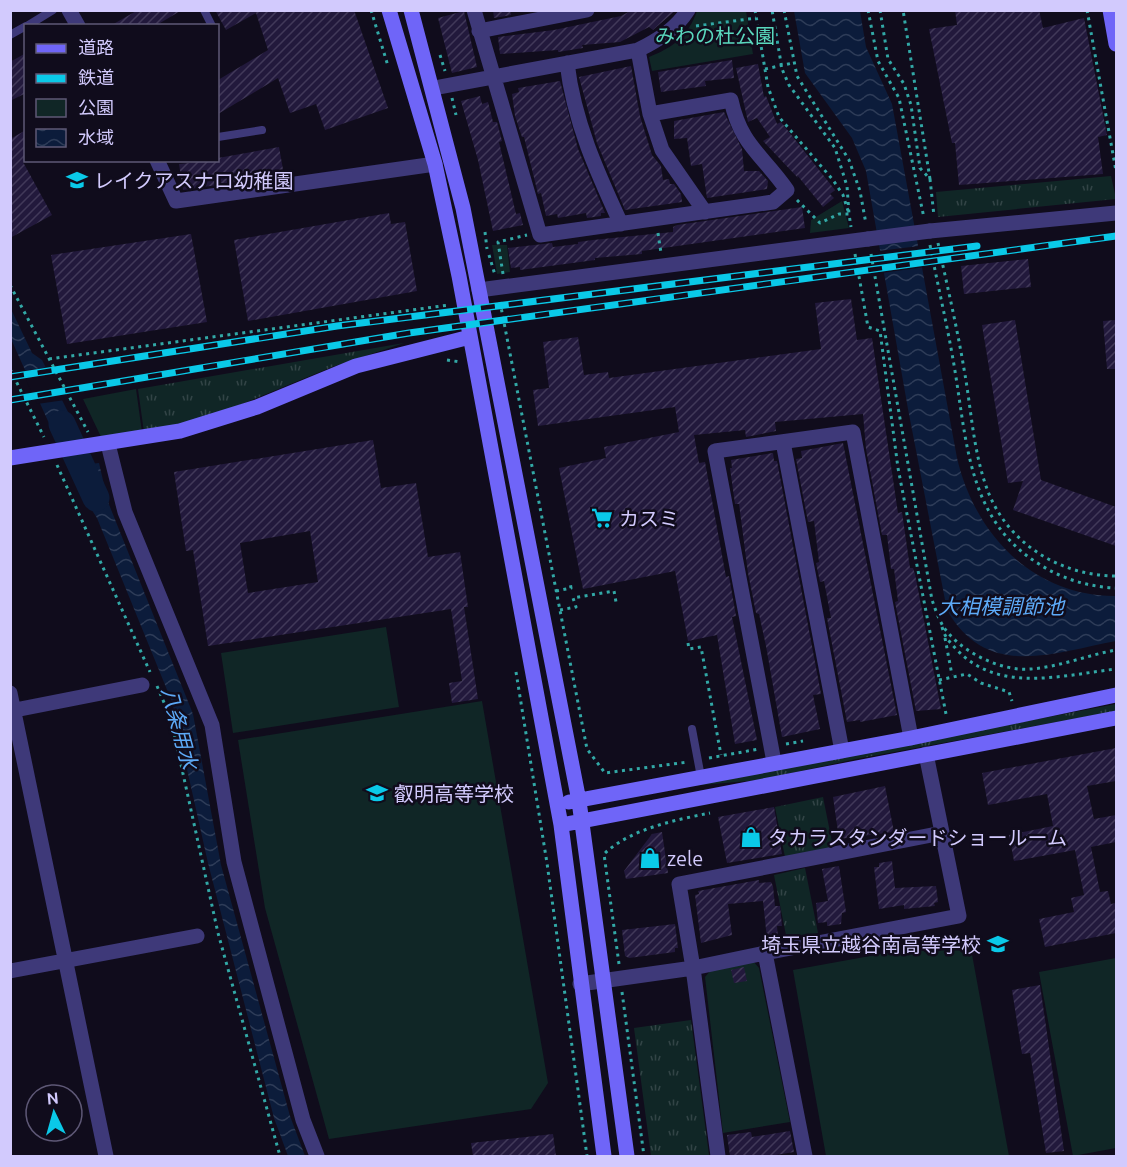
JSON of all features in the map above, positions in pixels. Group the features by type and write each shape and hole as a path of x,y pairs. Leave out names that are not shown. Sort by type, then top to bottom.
{"street":[{"path":"69,10 77,24"},
{"path":"389,10 435,164 470,337 561,825 604,1156"},
{"path":"411,10 434,88 463,208 583,820 627,1156"},
{"path":"474,10 540,235 773,202 787,190 747,143 735,118 731,100 650,114"},
{"path":"479,31 587,10"},
{"path":"1110,10 1116,44"},
{"path":"434,88 638,50 660,39 686,14"},
{"path":"638,50 650,114 662,150 705,212"},
{"path":"567,63 578,121 621,224"},
{"path":"158,162 176,201 435,164"},
{"path":"479,290 500,282 662,267 861,237 1116,213"},
{"path":"10,458 180,431 225,418 356,366 470,337"},
{"path":"773,754 715,451 853,432 911,738"},
{"path":"783,442 842,751"},
{"path":"98,445 212,725 234,862 303,1120 317,1156"},
{"path":"12,711 142,685"},
{"path":"10,693 106,1156"},
{"path":"557,804 701,777 773,754 842,751 1116,695"},
{"path":"561,825 1116,717"},
{"path":"580,984 693,968 959,916 926,754"},
{"path":"718,1156 693,968 679,884 942,833"},
{"path":"10,971 197,936"},
{"path":"765,953 805,1156"}],"lane":[{"path":"29,24 52,10"},
{"path":"204,10 211,24"},
{"path":"10,35 24,27"},
{"path":"219,137 262,130"},
{"path":"692,729 701,777"}],"path":[{"path":"371,10 389,67"},
{"path":"754,10 768,87 779,117 833,180 843,195 849,214"},
{"path":"772,10 781,66 789,85 835,148 843,165 849,214"},
{"path":"784,10 794,63 803,89 834,133 852,166 860,191 868,327 880,331 898,468 946,714"},
{"path":"868,10 878,61 899,98 961,352 983,475 992,500 1013,532 1045,558 1089,575 1116,576"},
{"path":"880,10 888,58 904,84 911,105 920,168 930,179"},
{"path":"903,10 930,179 930,231 968,452 983,501 1010,543 1033,561 1079,583 1116,588"},
{"path":"1087,10 1116,171"},
{"path":"686,14 698,27 756,18"},
{"path":"765,69 794,63"},
{"path":"787,190 820,223 839,214 849,214"},
{"path":"656,219 662,267"},
{"path":"538,232 498,242 500,282 587,749 605,773 722,755 773,754 805,741"},
{"path":"871,252 930,588 942,624 952,675"},
{"path":"10,285 98,445"},
{"path":"50,359 451,305 450,296"},
{"path":"439,361 450,359 463,363"},
{"path":"10,369 51,452 171,719 218,933 280,1156"},
{"path":"560,610 576,607 570,582"},
{"path":"556,591 571,588"},
{"path":"573,598 614,591 616,602"},
{"path":"942,624 968,648 1000,665 1014,669 1039,668 1116,650"},
{"path":"944,637 979,668 1005,677 1028,680 1116,669"},
{"path":"688,643 689,649 701,647 722,755"},
{"path":"514,664 547,862 587,1156"},
{"path":"939,680 952,675 967,674 981,683 1009,692 1012,700"},
{"path":"1001,703 1023,698"},
{"path":"936,716 957,712"}],"green space":[{"name":"みわの杜公園","path":"697,11 746,11 753,54 652,71 649,57 679,40"},
{"path":"1111,176 1116,199 938,217 936,192"},
{"path":"842,201 849,228 810,233 811,220"},
{"path":"492,245 507,245 510,272 497,274"},
{"path":"404,343 332,367 213,416 144,432 138,389"},
{"path":"136,389 142,432 102,439 83,399"},
{"path":"386,627 399,707 233,733 221,653"},
{"path":"482,701 548,1083 531,1109 329,1139 265,908 238,740"},
{"path":"1116,704 1116,711 856,759 759,780 690,786"},
{"path":"823,797 833,847 785,857 775,807"},
{"path":"805,868 818,933 787,940 774,875"},
{"path":"969,938 1009,1156 826,1156 793,970"},
{"path":"1116,958 1116,1148 1073,1156 1039,972"},
{"path":"754,962 759,968 790,1122 723,1133 705,977 711,970"},
{"path":"691,1020 709,1155 651,1156 634,1028"}],"water":[{"name":"大相模調節池","path":"794,11 860,11 866,47 892,104 957,458 978,512 994,536 1012,556 1034,573 1059,586 1086,594 1116,596 1116,641 1045,655 1001,654 981,646 963,632 947,610 908,409 866,171 852,138 805,73"},
{"path":"10,307 32,353 42,360 82,440 57,441 11,339"},
{"path":"99,463 108,502 193,714 221,865 290,1116 305,1156 288,1156 274,1118 208,863 172,702 97,518 79,490 73,466"}],"pier":[{"path":"920,246 925,267 881,273 878,251"},
{"path":"49,367 65,400 37,404 22,371"}],"building":[{"path":"138,10 182,10 158,24 114,24"},
{"path":"215,10 354,10 388,108 325,130 316,104 290,113 278,78 219,113 219,79 268,50 256,13 226,30"},
{"path":"493,10 510,10 511,15 494,18"},
{"path":"632,10 676,10 653,30 649,27 620,42 582,45 583,48 558,52 558,50 500,54 498,37 554,30 621,16"},
{"path":"955,10 1039,10 1043,28 1084,18 1107,135 1098,137 1103,174 959,185 955,143 952,143 929,29 957,25"},
{"path":"464,11 477,67 452,73 438,18"},
{"path":"24,54 24,94 10,101 10,62"},
{"path":"732,60 734,78 705,81 706,86 661,92 658,72"},
{"path":"758,64 764,97 766,96 777,124 781,122 835,190 830,194 834,198 823,207 797,175 798,178 763,141 770,137 757,118 748,122 736,68"},
{"path":"631,66 640,116 652,155 661,166 663,180 669,179 670,184 674,184 681,194 682,202 625,210 597,143 579,77"},
{"path":"560,81 578,149 605,213 601,213 601,216 587,218 586,213 558,218 557,214 546,216 541,193 538,194 524,137 522,137 515,116 512,94 519,92 518,88"},
{"path":"480,96 482,104 488,102 493,122 497,122 502,141 499,142 516,214 520,213 523,225 493,231 478,160 461,101"},
{"path":"724,112 742,149 744,171 759,171 768,181 767,189 707,198 702,164 691,166 687,138 674,139 674,121"},
{"path":"24,131 23,162 52,215 10,238 10,139"},
{"path":"279,147 284,175 183,190 179,164 219,162 219,158"},
{"path":"802,207 805,228 642,251 642,254 595,258 595,260 520,270 520,267 511,268 508,248 552,243 553,247 593,240 673,232 673,227 677,225"},
{"path":"389,213 391,224 405,222 417,291 248,321 234,240"},
{"path":"191,234 207,322 67,344 51,255"},
{"path":"1028,259 1031,287 964,294 961,266"},
{"path":"851,299 857,340 872,338 898,513 902,512 910,568 913,568 915,574 941,709 916,711 895,602 898,601 894,569 891,569 887,535 882,535 866,449 863,414 775,422 776,431 746,437 745,430 694,435 699,463 705,462 726,577 729,576 736,616 732,617 757,740 735,744 717,635 688,641 675,571 583,589 559,468 606,458 604,447 679,432 675,407 538,426 533,390 549,388 543,342 578,337 584,375 608,372 609,378 821,349 815,303"},
{"path":"1015,320 1041,480 1116,507 1116,546 1013,510 1023,481 1008,483 982,325"},
{"path":"1116,320 1116,369 1107,369 1103,321"},
{"path":"373,440 381,488 416,483 428,557 460,552 468,607 464,607 478,699 452,703 449,683 462,681 451,609 208,646 193,550 186,551 174,472","holes":["310,531 318,582 248,593 240,543"]},
{"path":"843,443 897,715 860,722 860,720 847,722 827,618 831,618 824,581 820,582 816,563 819,562 814,521 808,522 796,459 802,458 801,451"},
{"path":"773,453 774,461 777,461 821,694 813,695 820,729 782,737 766,646 759,614 756,613 748,573 739,504 735,504 730,468 732,468 731,460"},
{"path":"1116,748 1116,781 1087,786 1094,819 1116,815 1116,842 1091,847 1100,892 1108,891 1111,904 1116,903 1116,933 1045,947 1039,919 1074,912 1071,898 1084,895 1075,850 1014,861 1009,835 1053,826 1047,794 988,805 982,773"},
{"path":"885,786 894,832 839,839 833,797"},
{"path":"774,807 782,854 727,863 718,817"},
{"path":"662,832 668,873 626,879 624,871 652,834"},
{"path":"892,861 895,888 936,886 938,902 934,903 935,906 904,909 904,905 879,909 874,867 879,867 879,863"},
{"path":"839,866 846,912 842,913 841,924 827,926 827,922 818,923 816,903 828,901 822,869"},
{"path":"759,880 759,883 771,882 775,906 780,906 782,926 777,926 778,938 767,939 763,901 728,904 732,935 701,943 695,895 699,894 698,891"},
{"path":"675,924 678,948 675,948 675,952 629,958 625,956 622,930"},
{"path":"744,967 747,981 734,983 731,970"},
{"path":"1040,985 1064,1151 1046,1153 1030,1053 1022,1054 1012,990"},
{"path":"790,1131 794,1152 770,1156 730,1156 727,1135 751,1132 752,1137"},
{"path":"553,1134 556,1156 473,1156 471,1143"}],"waterway":[{"name":"八条用水","path":"62,424 96,498"}],"railway":[{"path":"10,400 409,333 1116,236"},
{"path":"10,377 337,326 977,246"}],"place":[{"name":"レイクアスナロ幼稚園","path":"77,180"},
{"name":"カスミ","path":"602,518"},
{"name":"叡明高等学校","path":"377,793"},
{"name":"タカラスタンダードショールーム","path":"751,837"},
{"name":"zele","path":"650,858"},
{"name":"埼玉県立越谷南高等学校","path":"998,944"}]}
